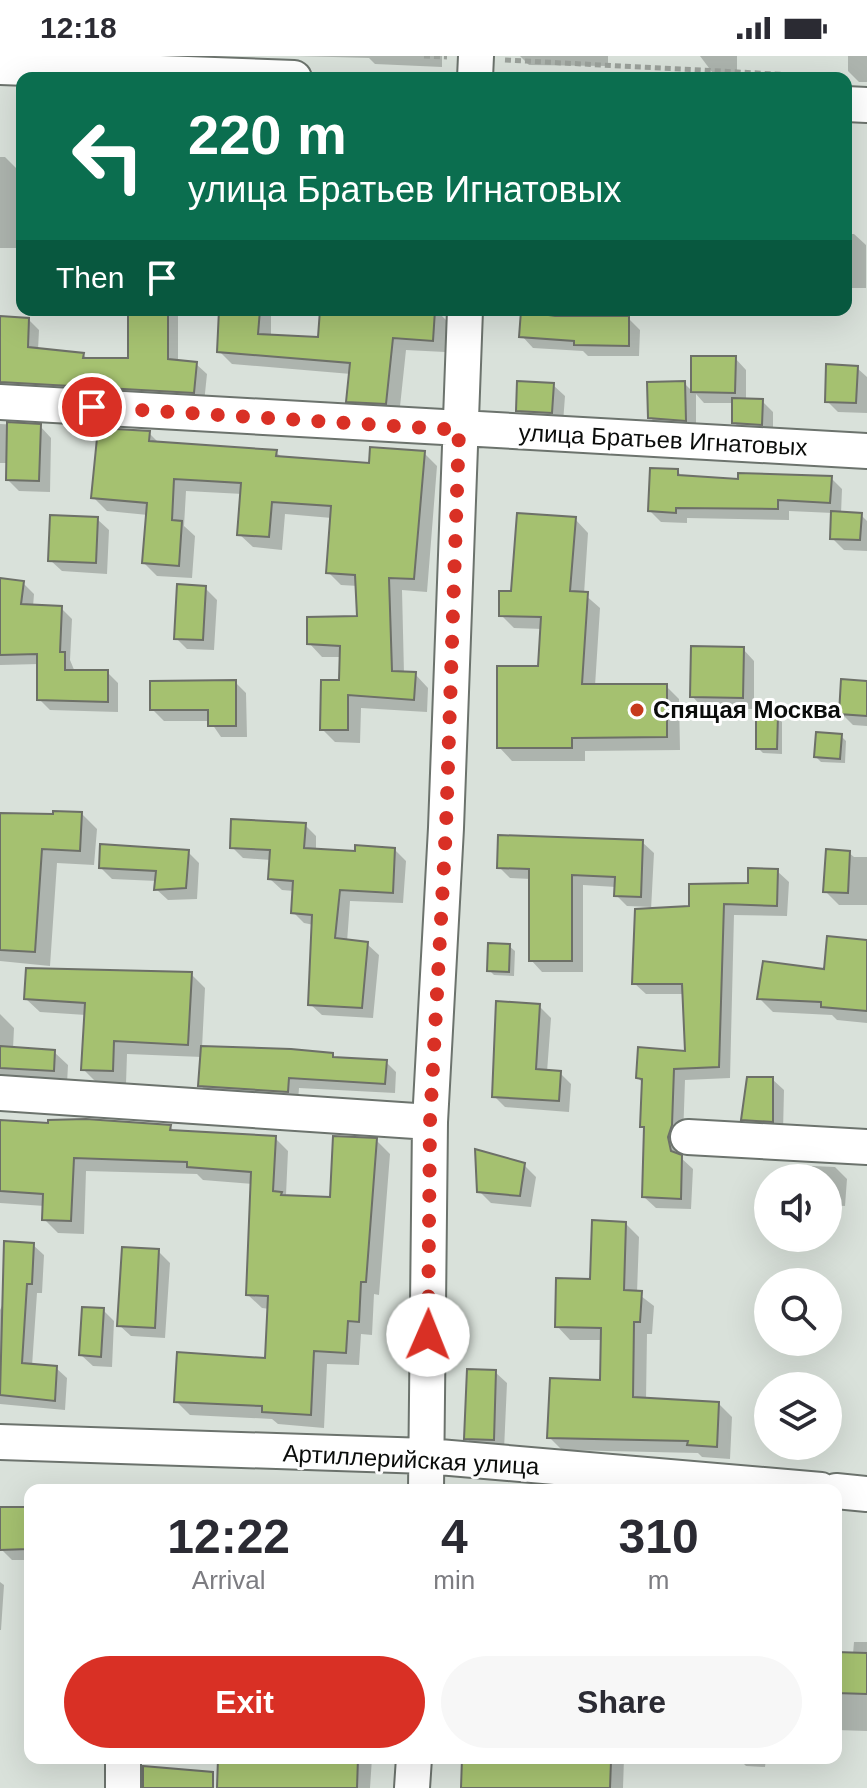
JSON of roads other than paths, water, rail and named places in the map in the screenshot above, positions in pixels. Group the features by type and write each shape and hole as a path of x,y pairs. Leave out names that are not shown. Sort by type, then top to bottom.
{"street":[{"path":"0,67 165,65 234,72"},
{"path":"426,1484 430,1122 446,828 465,316"},
{"name":"улица Братьев Игнатовых","path":"0,402 867,451"},
{"path":"0,1093 430,1122"},
{"path":"688,1137 867,1147"},
{"name":"Артиллерийская улица","path":"0,1442 427,1456 751,1484"},
{"path":"842,1492 867,1494"},
{"path":"123,1764 123,1788"},
{"path":"412,1788 414,1764"}],"place":[{"name":"Спящая Москва","path":"637,710"}]}
